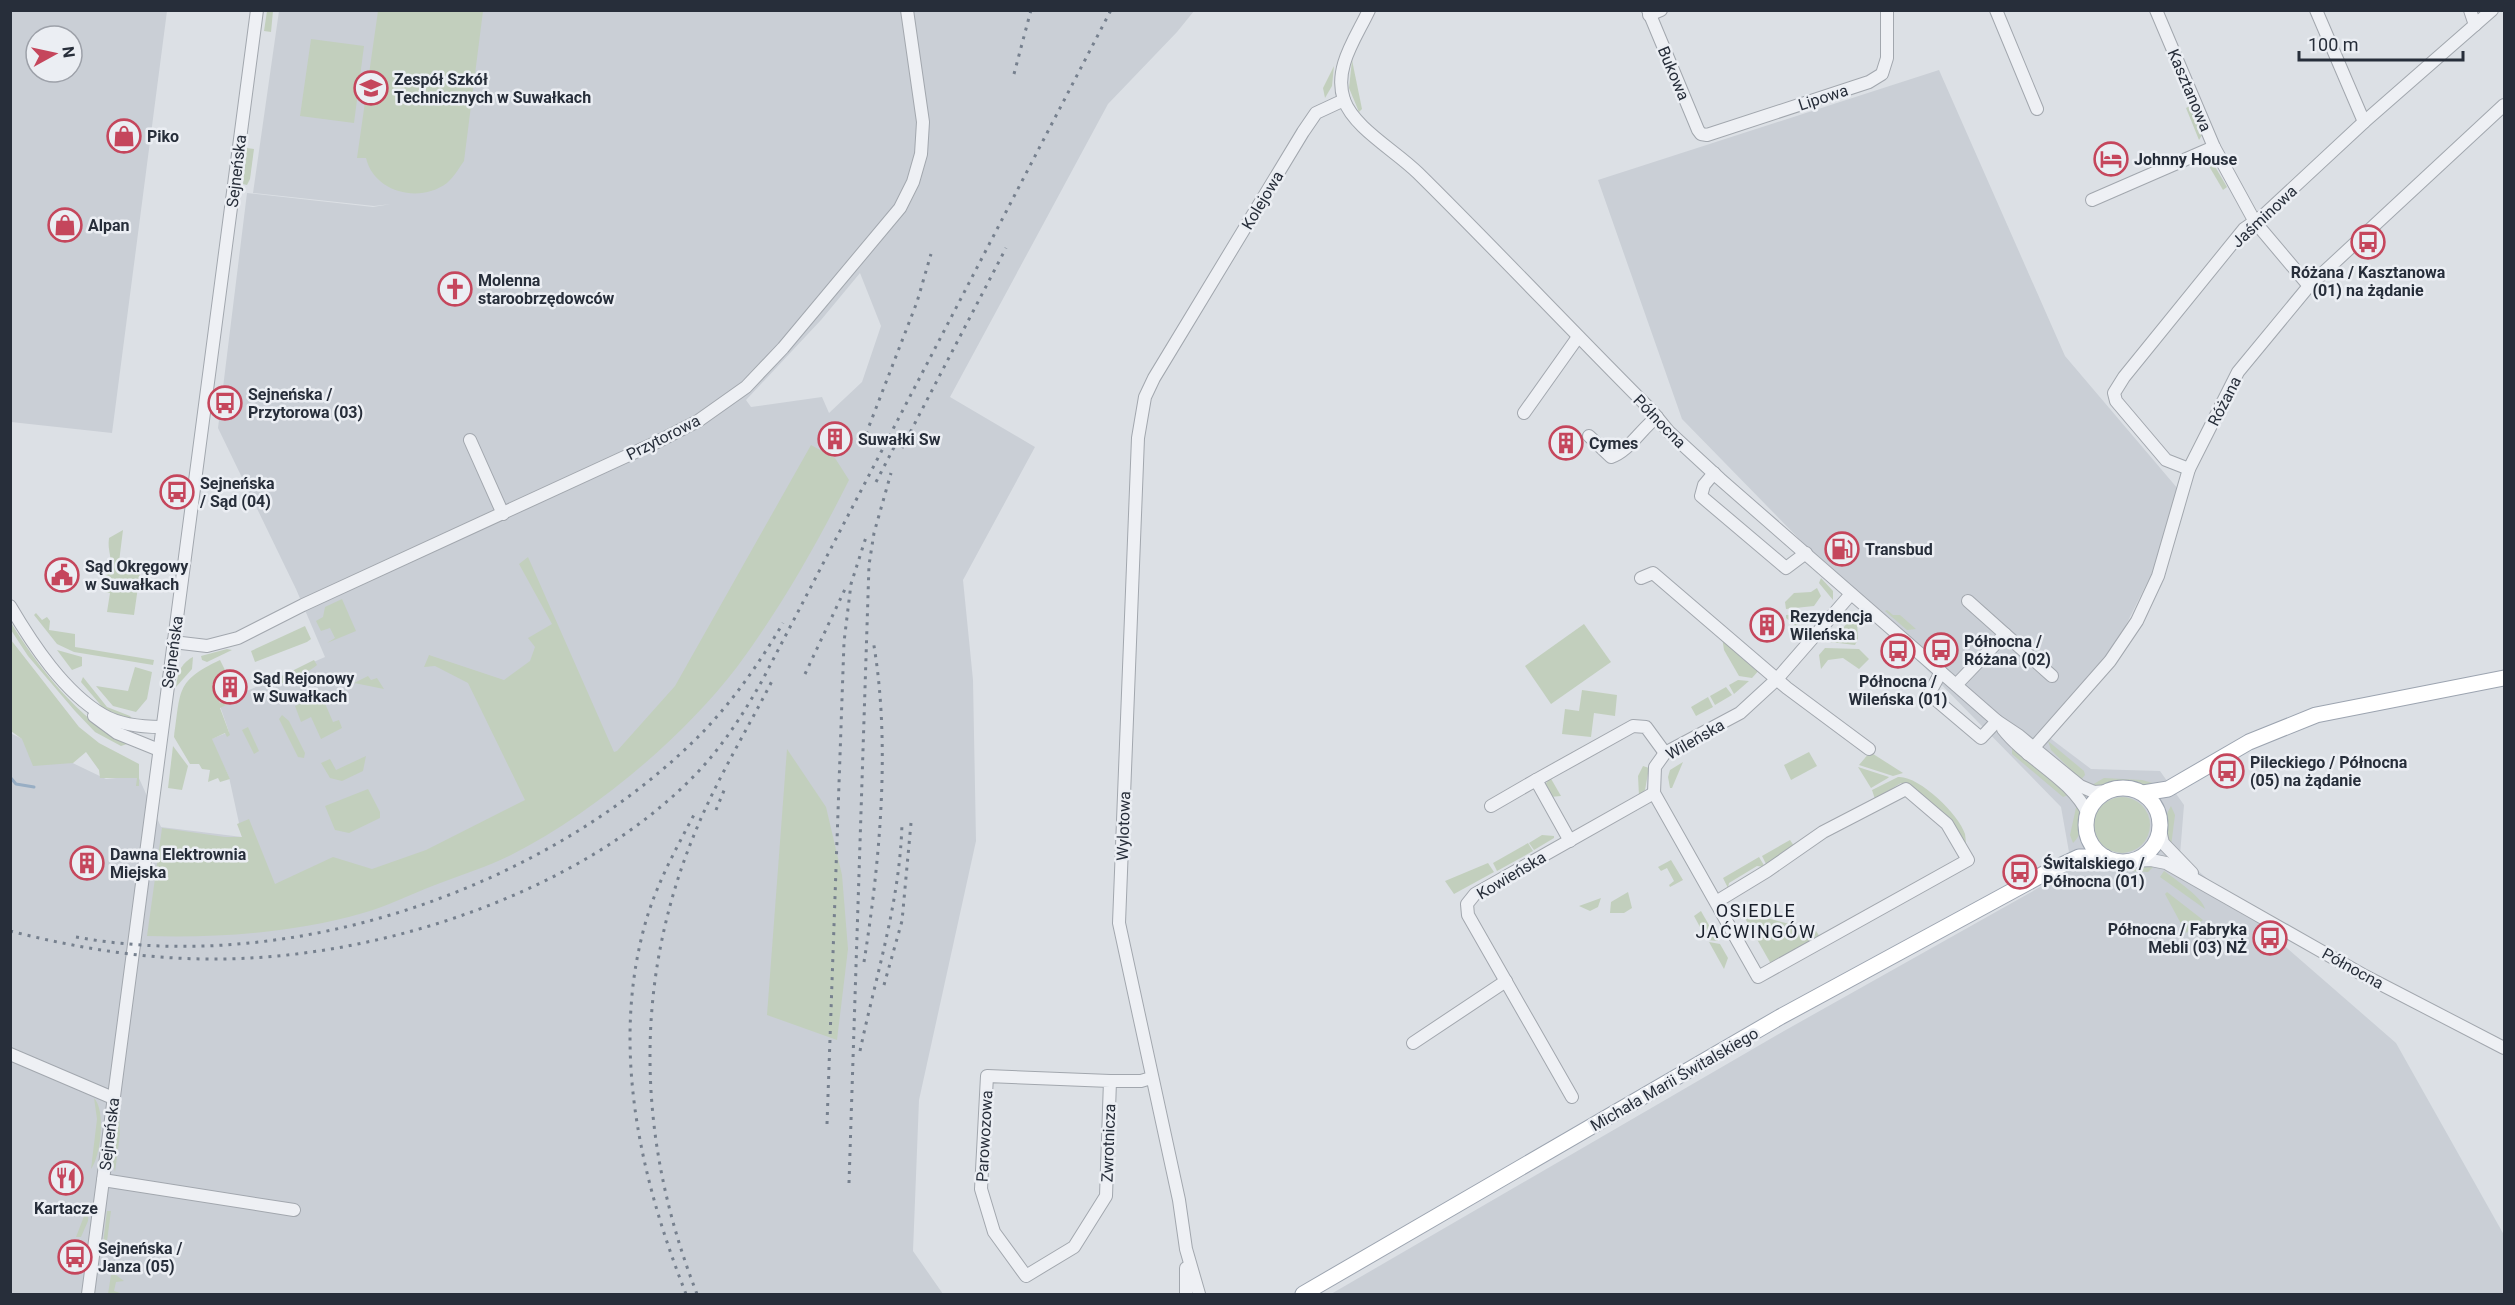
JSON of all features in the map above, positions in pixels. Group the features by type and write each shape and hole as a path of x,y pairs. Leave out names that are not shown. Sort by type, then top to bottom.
{"main road":[{"path":"2190,778 2164,806 2152,849 2134,861 2118,862 2105,857 2092,844 2087,819 2095,801 2108,791 2123,788 2143,793 2163,790 2190,778 2249,742 2316,715 2505,678"},
{"path":"2143,793 2154,804 2160,824"},
{"name":"Michała Marii Świtalskiego","path":"2049,871 2082,839 2087,819"},
{"name":"Michała Marii Świtalskiego","path":"1303,1294 1780,1017 2049,871 2079,857 2105,857"}],"street":[{"name":"Sejneńska","path":"88,1294 257,10"},
{"name":"Przytorowa","path":"173,642 207,646 238,638 312,601 656,443 698,421 763,370 881,233 900,208 913,182 921,154 923,122 907,10"},
{"path":"1344,100 1342,68 1369,10"},
{"name":"Lipowa","path":"1701,134 1707,135 1869,82 1882,74 1887,58 1887,10"},
{"path":"1996,10 2037,109"},
{"name":"Kasztanowa","path":"2156,10 2214,147 2255,222 2309,286"},
{"path":"2316,10 2364,122"},
{"path":"2470,10 2475,25"},
{"name":"Jaśminowa","path":"2189,469 2166,460 2116,401 2114,393 2244,230 2492,10"},
{"name":"Bukowa","path":"1653,12 1701,134"},
{"name":"Północna","path":"1344,100 1356,119 1416,170 1669,432 2031,751 2074,794 2087,819"},
{"name":"Kolejowa","path":"1145,397 1310,121 1325,107 1344,100"},
{"name":"Różana","path":"2031,751 2110,661 2137,621 2158,576 2189,469 2238,372 2309,286 2505,105"},
{"path":"2092,200 2214,147"},
{"path":"1524,413 1578,337"},
{"name":"Wylotowa","path":"1145,397 1138,438 1119,923 1179,1200 1186,1249 1199,1294"},
{"path":"1589,436 1611,457 1621,453 1657,417"},
{"path":"470,440 503,514"},
{"path":"1714,473 1704,485 1701,496 1786,568 1806,553"},
{"path":"1641,578 1653,573 1777,679 1869,749"},
{"name":"Wileńska","path":"1654,793 1655,767 1665,753 1740,713 1777,679 1851,594"},
{"path":"1968,601 2052,676"},
{"path":"10,606 41,653 76,694 82,705 108,728 159,750"},
{"path":"1956,685 2005,634"},
{"path":"1941,672 1929,694 1981,738 1997,721"},
{"path":"76,694 112,719 147,727 162,727"},
{"path":"1491,806 1634,726 1646,727 1665,753"},
{"name":"Północna","path":"2031,751 2085,789 2108,791"},
{"path":"1536,780 1570,841"},
{"path":"1654,793 1758,977 1968,860 1947,824 1906,789 1823,832 1767,871 1716,902"},
{"name":"Kowieńska","path":"1572,1097 1468,915 1467,904 1475,894 1654,793"},
{"name":"Północna","path":"2160,824 2163,843 2203,885"},
{"name":"Północna","path":"2134,861 2160,861 2365,976 2505,1048"},
{"path":"1413,1043 1506,981"},
{"path":"10,1054 113,1098"},
{"name":"Parowozowa","path":"1026,1276 994,1232 981,1190 987,1076 1141,1082 1151,1078"},
{"name":"Zwrotnicza","path":"1026,1276 1074,1247 1106,1196 1110,1081"},
{"path":"103,1180 294,1210"},
{"name":"Wylotowa","path":"1186,1249 1186,1294"}],"shaded area":[{"path":"11,10 167,11 112,433 11,422"},
{"path":"279,11 1194,11 1108,104 950,397 1035,447 963,580 973,680 976,841 919,1100 913,1251 943,1294 11,1294 10,733 106,779 138,776 161,827 242,837 229,777 211,739 229,732 219,703 325,657 296,589 218,428 247,193 373,207 391,204 374,206 253,193","holes":["860,273 881,326 862,382 829,413 822,397 751,407 746,400 821,320"]},
{"path":"1939,70 2065,356 2178,489 2153,571 2115,647 2042,732 2091,769 2160,771 2184,805 2180,855 2396,1043 2504,1235 2504,1294 1331,1294 1784,1031 2072,869 2061,807 1682,419 1598,180"}],"green space":[{"path":"267,11 273,11 271,32 264,31"},
{"path":"378,11 483,11 464,161 450,181 424,193 399,191 388,186 378,179 366,158 357,158"},
{"path":"311,39 364,46 354,123 300,116"},
{"path":"1352,60 1362,109 1359,112 1349,88"},
{"path":"1334,66 1332,86 1325,98 1323,88"},
{"path":"2190,106 2202,135 2199,140 2186,108"},
{"path":"247,148 254,149 247,185 243,184"},
{"path":"2206,161 2213,163 2227,187 2223,190"},
{"path":"811,445 835,458 849,480 797,576 753,645 715,694 663,747 604,796 542,838 511,855 363,913 337,920 256,933 147,936 162,828 225,837 242,837 237,824 249,819 275,884 333,857 372,869 426,850 525,800 468,683 435,666 424,667 429,655 504,680 530,661 535,647 528,638 552,624 519,564 528,557 614,752 617,751 675,686"},
{"path":"123,530 118,570 135,573 137,565 141,566 134,615 107,612 110,593 104,592 107,571 111,573 109,538"},
{"path":"1821,578 1833,591 1833,600 1819,583"},
{"path":"1817,588 1821,596 1814,606 1786,609 1785,602 1794,593 1811,592"},
{"path":"342,599 356,631 327,643 335,638 330,628 321,631 316,621 323,617 325,607"},
{"path":"1885,611 1893,615 1900,615 1916,629 1907,630"},
{"path":"36,613 42,620 47,617 50,621 49,630 75,634 75,647 154,660 153,665 74,652 57,644 34,615"},
{"path":"1786,615 1807,615 1796,626 1786,618"},
{"path":"1851,619 1857,622 1858,639 1855,645 1830,642"},
{"path":"10,621 46,673 76,706 109,734 127,744 121,746 95,732 75,711 28,656 11,630"},
{"path":"1584,624 1611,662 1551,704 1525,666"},
{"path":"305,626 311,639 307,642 255,662 251,651"},
{"path":"1722,637 1760,669 1752,678 1739,676 1724,650"},
{"path":"11,640 79,727 99,743 139,764 139,786 136,786 137,778 100,778 99,770 86,752 73,763 33,766 22,739 11,731"},
{"path":"1825,648 1859,649 1869,659 1859,669 1843,658 1828,660 1821,669 1819,655"},
{"path":"227,649 232,650 207,662 202,660 201,656"},
{"path":"57,650 82,657 82,666 72,670"},
{"path":"193,657 192,669 176,687 180,669"},
{"path":"220,660 228,676 212,684 220,703 234,696 236,700 220,708 230,735 227,737 225,733 212,739 230,779 220,782 218,778 208,782 210,770 202,769 199,764 190,764 174,737 183,689 195,674"},
{"path":"314,660 317,665 306,673 285,682 264,685"},
{"path":"135,667 152,672 147,699 136,712 113,706 96,686 128,691"},
{"path":"368,676 371,680 377,678 384,689 354,683"},
{"path":"83,677 107,707 130,716 134,721 104,709 81,682"},
{"path":"1738,680 1749,681 1734,694 1729,685"},
{"path":"1726,687 1732,695 1715,705 1710,696"},
{"path":"1582,690 1617,695 1615,716 1594,713 1591,737 1562,734 1565,709 1579,711"},
{"path":"321,694 333,722 339,720 342,728 321,739 311,717 301,722 295,706"},
{"path":"1708,697 1713,707 1696,716 1691,707"},
{"path":"282,715 289,721 305,753 304,758 298,757 279,719"},
{"path":"248,727 259,751 254,754 242,730"},
{"path":"2048,741 2084,771 2085,775 2081,780 2051,750"},
{"path":"173,746 188,766 182,790 168,788"},
{"path":"2012,748 2068,795 2063,797 2012,754"},
{"path":"787,749 826,807 842,875 848,949 837,1040 767,1015"},
{"path":"1809,752 1817,766 1791,780 1784,765"},
{"path":"1870,752 1903,773 1893,776 1859,765"},
{"path":"366,756 363,771 342,781 330,778 321,763 330,759 336,770"},
{"path":"1683,762 1670,788 1668,777 1670,770"},
{"path":"1643,766 1649,768 1645,790 1639,796 1638,776"},
{"path":"1858,767 1889,777 1871,788"},
{"path":"1550,777 1561,796 1550,797 1545,785"},
{"path":"1898,777 1916,782 1937,797 1955,816 1965,834 1967,854 1914,793 1901,783 1875,799 1872,790"},
{"path":"2104,778 2142,780 2156,784 2145,789 2092,785"},
{"path":"368,789 380,812 380,818 349,833 335,830 325,806"},
{"path":"2122,797 2133,799 2142,805 2148,814 2150,825 2148,836 2142,845 2133,851 2122,853 2111,851 2102,845 2096,836 2094,825 2096,814 2102,805 2111,799"},
{"path":"2077,803 2082,824 2080,834 2073,843 2070,835"},
{"path":"2171,806 2175,815 2171,846 2165,826 2166,816"},
{"path":"1542,835 1554,836 1554,838 1534,850 1529,843"},
{"path":"1790,840 1794,846 1767,866 1762,856"},
{"path":"1528,843 1533,851 1497,871 1493,863"},
{"path":"1759,857 1765,867 1757,866 1729,883 1728,888 1723,878"},
{"path":"1671,860 1683,880 1670,887 1669,885 1674,881 1667,868 1661,871 1658,867"},
{"path":"2085,861 2100,861 2120,868 2155,865 2148,872 2092,869"},
{"path":"1488,863 1494,872 1454,894 1445,881"},
{"path":"2164,871 2194,894 2205,909 2160,877"},
{"path":"1628,892 1632,908 1624,913 1610,913 1611,902"},
{"path":"2167,892 2203,920 2186,933 2165,894"},
{"path":"1601,898 1598,907 1590,911 1579,906"},
{"path":"1701,911 1718,941 1707,940 1694,916"},
{"path":"1742,913 1816,931 1820,937 1771,964"},
{"path":"1709,942 1720,944 1728,958 1724,969"},
{"path":"94,1098 100,1112 101,1133 100,1144 91,1169 97,1119"},
{"path":"119,1113 120,1134 115,1172 113,1164"},
{"path":"89,1209 88,1221 81,1237 76,1237 86,1211"},
{"path":"107,1211 111,1211 105,1256 103,1244"},
{"path":"111,1275 116,1275 124,1281 116,1282 114,1291 123,1294 108,1294"}],"waterway":[{"path":"10,777 16,784 34,787"}],"railway":[{"path":"1014,74 1031,10"},
{"path":"10,931 60,943 161,957 212,959 275,956 340,947 406,933 472,912 535,886 594,854 648,817 695,775 715,753 756,692 1111,10"},
{"path":"902,448 1006,248"},
{"path":"866,434 917,302 931,254"},
{"path":"876,482 901,434"},
{"path":"849,1183 869,565 874,533 891,473"},
{"path":"827,1124 844,642 851,584 867,534"},
{"path":"805,674 846,587"},
{"path":"76,937 158,946 242,944 326,931 409,909 489,878 565,839 635,792 697,738 721,711 744,683 783,623"},
{"path":"864,962 875,883 881,801 881,719 873,640"},
{"path":"697,1294 677,1235 662,1176 653,1117 650,1058 653,999 662,940 677,881 707,805 772,681"},
{"path":"716,810 725,788"},
{"path":"686,1294 670,1251 644,1161 631,1068 630,1021 634,974 649,912 667,868 696,811"},
{"path":"860,1051 892,910 902,823"},
{"path":"884,985 902,921 911,823"}],"place":[{"name":"Zespół Szkół Technicznych w Suwałkach","path":"371,88"},
{"name":"Piko","path":"124,136"},
{"name":"Johnny House","path":"2111,159"},
{"name":"Alpan","path":"65,225"},
{"name":"Różana / Kasztanowa (01) na żądanie","path":"2368,242"},
{"name":"Molenna staroobrzędowców","path":"455,289"},
{"name":"Sejneńska / Przytorowa (03)","path":"225,403"},
{"name":"Suwałki Sw","path":"835,439"},
{"name":"Cymes","path":"1566,443"},
{"name":"Sejneńska / Sąd (04)","path":"177,492"},
{"name":"Transbud","path":"1842,549"},
{"name":"Sąd Okręgowy w Suwałkach","path":"62,575"},
{"name":"Rezydencja Wileńska","path":"1767,625"},
{"name":"Północna / Różana (02)","path":"1941,650"},
{"name":"Północna / Wileńska (01)","path":"1898,651"},
{"name":"Sąd Rejonowy w Suwałkach","path":"230,687"},
{"name":"Pileckiego / Północna (05) na żądanie","path":"2227,771"},
{"name":"Dawna Elektrownia Miejska","path":"87,863"},
{"name":"Świtalskiego / Północna (01)","path":"2020,872"},
{"name":"Północna / Fabryka Mebli (03) NŻ","path":"2270,938"},
{"name":"Kartacze","path":"66,1178"},
{"name":"Sejneńska / Janza (05)","path":"75,1257"}],"district":[{"name":"OSIEDLE JAĆWINGÓW","path":"1756,921"}]}
